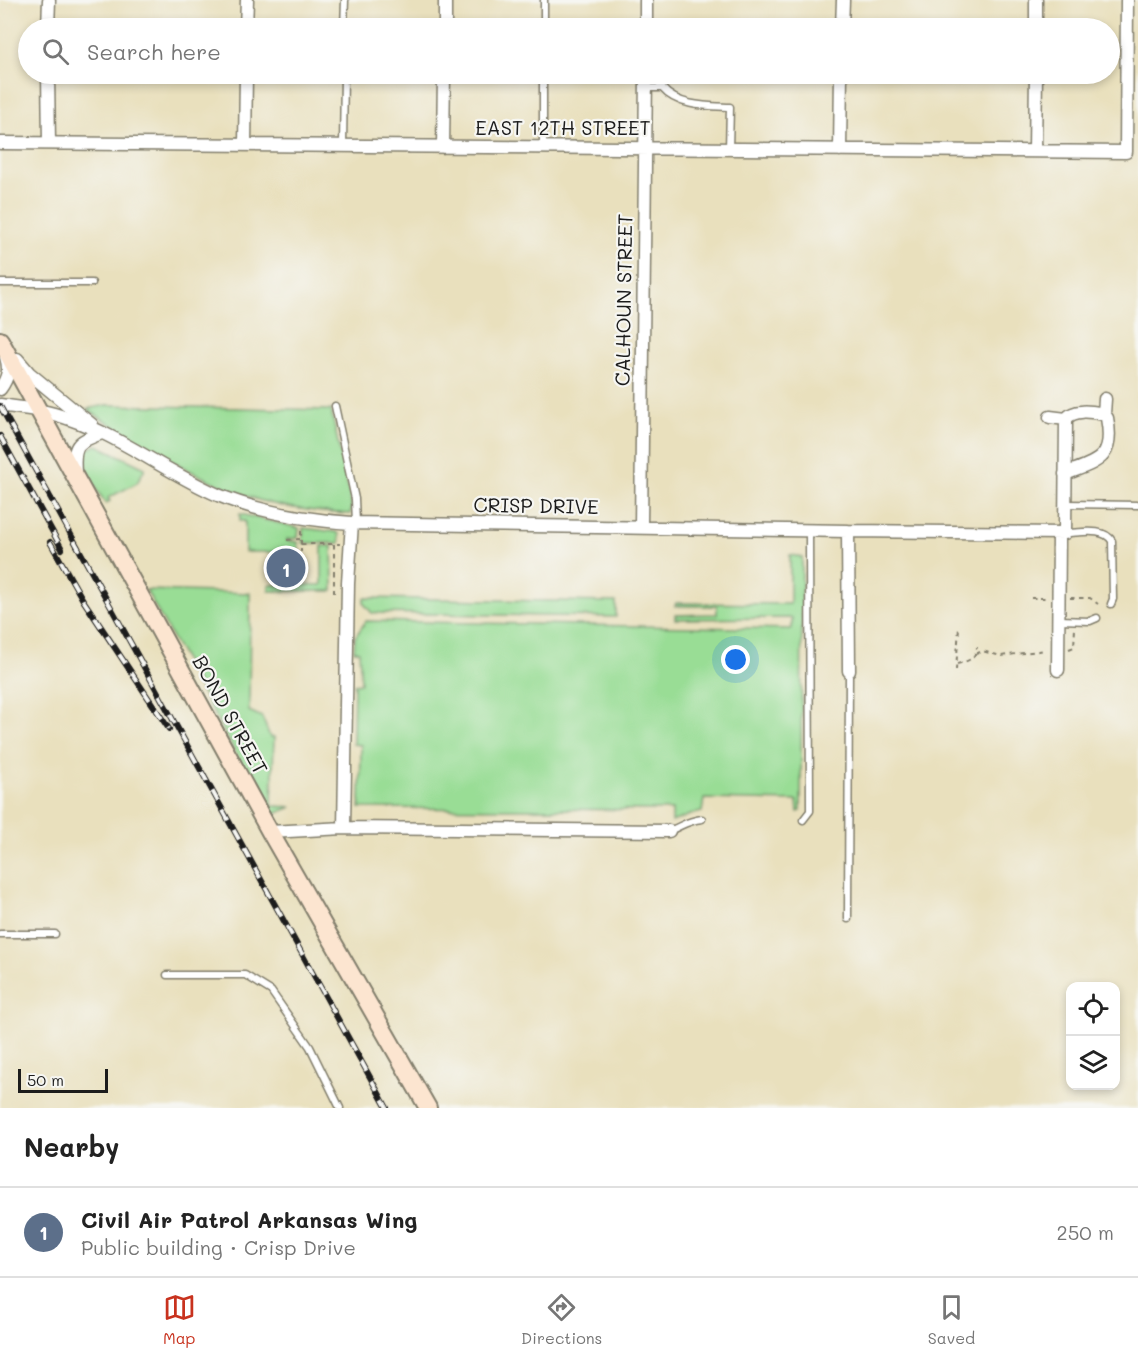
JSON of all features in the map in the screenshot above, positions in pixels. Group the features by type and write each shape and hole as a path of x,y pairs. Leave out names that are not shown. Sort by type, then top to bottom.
{"street":[{"path":"48,18 49,0"},
{"path":"246,18 247,0"},
{"path":"445,18 446,0"},
{"path":"646,0 646,18"},
{"path":"842,18 843,0"},
{"path":"1036,0 1036,18"},
{"name":"EAST 12TH STREET","path":"0,143 1126,152 1127,0"},
{"path":"48,84 49,143"},
{"path":"245,145 246,84"},
{"path":"443,147 444,84"},
{"name":"CALHOUN STREET","path":"641,527 646,84"},
{"path":"840,150 841,84"},
{"path":"1035,151 1036,84"},
{"path":"0,340 9,372 0,389"},
{"name":"CRISP DRIVE","path":"0,340 29,373 102,433"},
{"name":"BOND STREET","path":"0,340 270,831 428,1108"},
{"path":"1065,474 1096,463 1104,457 1110,442 1107,417 1104,414 1105,399"},
{"name":"CRISP DRIVE","path":"0,405 54,413 102,433 194,484 248,506 308,520 354,523 1062,533"},
{"path":"1058,670 1066,419 1076,412 1104,414"},
{"path":"1050,417 1066,419"},
{"path":"75,477 73,455 77,444 102,433"},
{"path":"344,828 348,583 354,523"},
{"path":"848,531 849,671"},
{"path":"270,831 344,828 669,831"}],"lane":[{"path":"344,18 345,0"},
{"path":"543,18 544,0"},
{"path":"343,146 344,84"},
{"path":"543,84 543,147"},
{"path":"662,84 662,88 668,95 686,102 730,107 729,149"},
{"path":"646,88 662,88"},
{"path":"0,283 92,283"},
{"path":"335,406 355,499 354,523"},
{"path":"1065,504 1138,505"},
{"path":"803,820 810,812 809,530"},
{"path":"1062,533 1101,532 1110,537 1112,541 1113,599 1111,604"},
{"path":"1059,620 1090,621 1097,618"},
{"path":"848,920 849,671"},
{"path":"669,831 680,827 685,822 702,819"},
{"path":"0,934 56,934"},
{"path":"167,975 245,975 271,991 310,1047 340,1108"}],"path":[{"path":"301,528 301,552"},
{"path":"287,540 301,539"},
{"path":"301,544 340,544"},
{"path":"334,544 334,593"},
{"path":"1031,598 1051,598"},
{"path":"1074,598 1090,598 1098,604"},
{"path":"956,670 959,627"},
{"path":"1064,650 1074,647 1075,627"},
{"path":"976,654 977,646"},
{"path":"957,664 970,660 982,651 1008,656 1052,650"}],"green space":[{"path":"107,405 331,410 352,508 350,514 285,506 259,500 226,488 164,457 86,409"},
{"path":"97,445 145,468 137,483 108,498 110,501 106,503 93,485 85,463 86,450"},
{"path":"240,514 299,528 298,538 287,539 287,541 298,542 299,552 245,552 245,521 240,521"},
{"path":"303,528 336,532 339,534 340,543 303,543"},
{"path":"322,546 332,546 333,591 269,591 269,585 322,585"},
{"path":"790,555 802,557 801,811 798,812 797,801 704,799 702,812 672,822 672,810 360,808 361,745 353,744 354,684 361,683 359,651 354,651 355,637 366,621 792,629 792,618 675,619 675,615 717,614 717,606 675,606 676,603 790,604"},
{"path":"146,590 250,593 249,711 262,717 270,737 274,737 272,806 292,807 270,816"},
{"path":"364,598 616,602 616,617 372,613 364,604"}],"railway":[{"path":"0,406 387,1108"},
{"path":"0,436 62,549"},
{"path":"50,542 83,600 169,729"}],"place":[{"name":"Civil Air Patrol Arkansas Wing","path":"286,568"}]}
